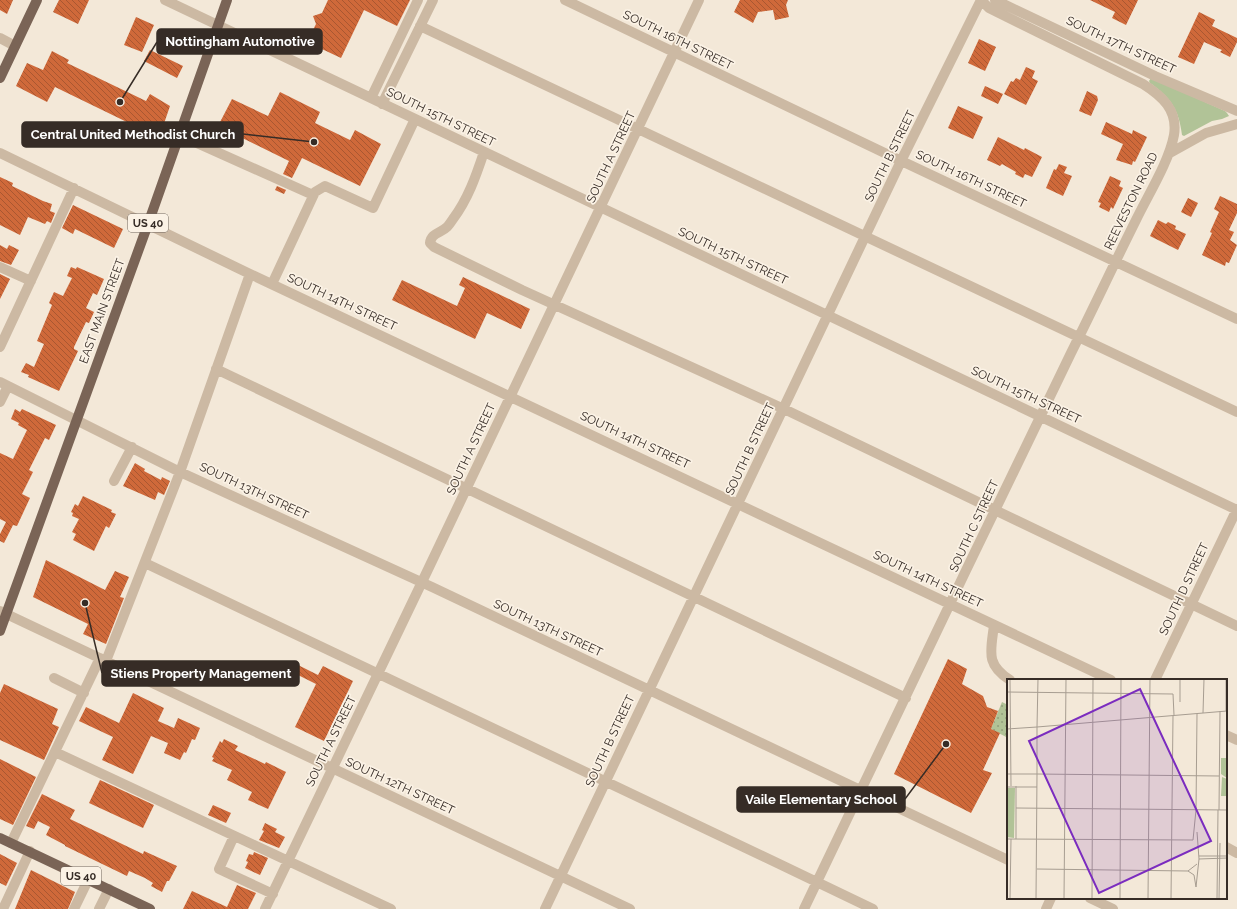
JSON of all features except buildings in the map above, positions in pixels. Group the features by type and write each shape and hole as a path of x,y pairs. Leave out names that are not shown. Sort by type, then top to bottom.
{"main road":[{"path":"0,78 37,0"},
{"name":"EAST MAIN STREET","path":"0,631 3,612 148,224 227,0"},
{"name":"US 40","path":"0,838 148,908"}],"street":[{"name":"SOUTH 15TH STREET","path":"165,0 178,3 218,25 415,120 1237,510"},
{"path":"371,98 418,0"},
{"path":"382,104 433,0"},
{"name":"SOUTH 16TH STREET","path":"565,0 901,161 1237,319"},
{"name":"SOUTH A STREET","path":"266,909 699,0"},
{"name":"SOUTH 17TH STREET","path":"981,0 989,8 1143,84"},
{"name":"SOUTH B STREET","path":"545,909 901,161 981,0"},
{"name":"SOUTH 17TH STREET","path":"995,0 1156,76 1237,111"},
{"path":"420,26 1237,412"},
{"path":"0,38 15,46"},
{"name":"REEVESTON ROAD","path":"1115,262 1170,153 1174,133 1173,117 1167,103 1157,93 1143,84"},
{"path":"272,284 315,192 325,186 373,208 415,120"},
{"name":"REEVESTON ROAD","path":"1170,153 1206,133 1237,124"},
{"path":"179,134 313,195"},
{"path":"484,152 477,175 463,206 447,227 434,235 430,240 430,243 434,247 784,409 1237,626"},
{"name":"SOUTH 14TH STREET","path":"0,153 250,274 1109,679"},
{"path":"0,347 74,188"},
{"name":"SOUTH C STREET","path":"804,909 1115,262"},
{"path":"0,267 31,281"},
{"path":"11,843 84,693 103,660 145,563 180,472 250,274"},
{"path":"216,369 906,698"},
{"path":"0,402 4,384"},
{"name":"SOUTH 13TH STREET","path":"4,384 180,472 422,582 1007,860"},
{"path":"114,481 132,448"},
{"name":"SOUTH D STREET","path":"1155,679 1237,510"},
{"path":"145,563 873,909"},
{"name":"SOUTH 12TH STREET","path":"3,612 630,909"},
{"path":"994,625 992,660 995,669 1009,679"},
{"path":"54,678 84,693"},
{"path":"1227,735 1237,740"},
{"path":"55,752 391,909"},
{"path":"234,836 219,869 273,894"},
{"path":"1227,848 1237,853"},
{"path":"3,909 30,852"},
{"path":"74,909 88,880"},
{"path":"99,909 109,889"},
{"path":"1046,909 1051,899"},
{"path":"1092,899 1113,909"}],"green space":[{"path":"1151,78 1225,111 1229,116 1212,121 1184,136 1182,135 1179,118 1176,111 1163,93 1150,83 1149,81"},
{"path":"1002,702 1007,704 1007,737 991,729"}],"place":[{"name":"Nottingham Automotive","path":"120,102"},
{"name":"Central United Methodist Church","path":"314,142"},
{"name":"Stiens Property Management","path":"85,603"},
{"name":"Vaile Elementary School","path":"946,744"}]}
